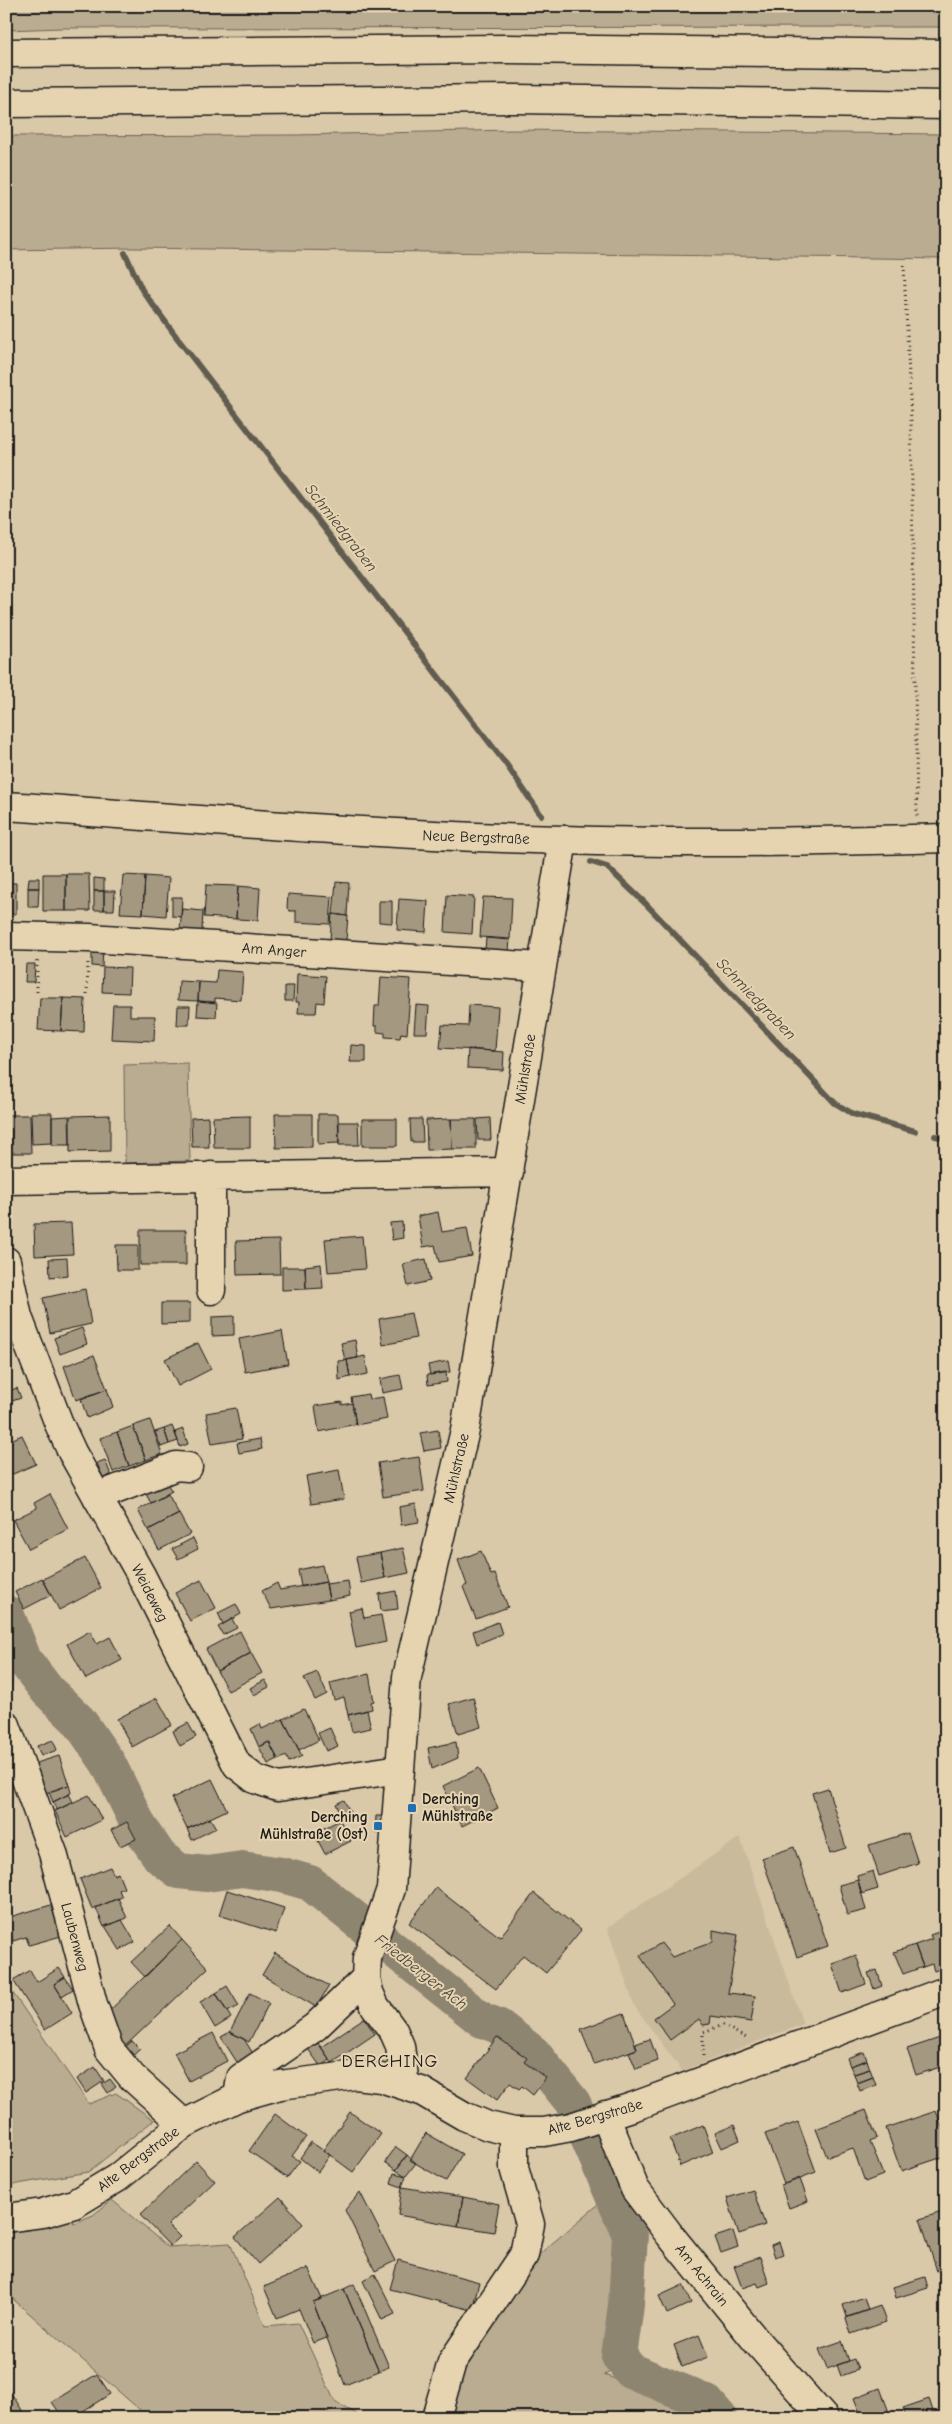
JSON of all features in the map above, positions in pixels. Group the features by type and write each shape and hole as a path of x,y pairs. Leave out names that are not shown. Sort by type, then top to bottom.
{"main road":[{"path":"6,53 507,49 946,54"},
{"path":"6,103 516,99 946,105"},
{"name":"Neue Bergstraße","path":"6,806 361,832 563,840 706,842 946,838"},
{"name":"Mühlstraße","path":"405,2084 400,2046 394,2032 375,2006 366,1978 367,1958 391,1889 407,1677 465,1430 563,840"},
{"name":"Am Anger","path":"6,936 89,938 542,967"},
{"path":"6,1180 509,1172"},
{"path":"211,1176 211,1290"},
{"name":"Weideweg","path":"6,1261 18,1317 62,1431 141,1575 237,1765 255,1779 278,1787 400,1769"},
{"path":"97,1497 176,1466 188,1467"},
{"name":"Laubenweg","path":"6,1725 53,1854 93,2004 109,2049 132,2077 184,2124"},
{"path":"238,2098 241,2078 315,2027 366,1978"},
{"name":"Alte Bergstraße","path":"6,2218 43,2213 74,2204 117,2178 184,2124 238,2098 280,2085 356,2075 405,2084 464,2116 488,2126 514,2132 544,2132 590,2120 702,2082 946,1991"},
{"name":"Am Achrain","path":"590,2120 635,2189 668,2234 757,2342 824,2418"},
{"path":"436,2418 452,2362 524,2255 530,2224 514,2168 514,2132"}],"path":[{"path":"904,265 910,421 917,839"},
{"path":"36,992 38,936"},
{"path":"87,994 89,938"},
{"path":"702,2082 703,2032 723,2025 754,2043 760,2060"}],"shaded area":[{"path":"6,6 946,6 946,27 62,28 6,30"},
{"path":"512,130 946,134 946,259 134,248 6,250 6,136 296,135"},
{"path":"188,1063 190,1161 125,1163 124,1065"},
{"path":"6,1619 15,1640 6,1762"},
{"path":"740,1837 803,2024 682,2071 635,2007 607,1928"},
{"path":"6,1983 89,2104 116,2093 154,2120 88,2172 6,2186"},
{"path":"620,2186 638,2236 636,2297 630,2342 639,2360 604,2375 705,2410 711,2418 446,2418 463,2365 530,2262"},
{"path":"112,2200 168,2247 230,2243 265,2326 298,2323 335,2402 364,2418 149,2418 6,2293 6,2232 47,2227 71,2219 74,2223 93,2215"}],"building":[{"path":"43,874 66,874 66,911 43,911"},
{"path":"66,874 89,874 90,911 66,911"},
{"path":"123,875 145,876 143,914 120,913"},
{"path":"145,876 169,878 166,916 143,914"},
{"path":"29,878 39,878 39,888 28,888"},
{"path":"94,878 104,879 104,891 94,891"},
{"path":"336,882 349,883 347,916 333,914"},
{"path":"6,883 16,883 16,914 6,914"},
{"path":"206,885 238,886 236,919 204,917"},
{"path":"238,886 260,888 258,920 236,919"},
{"path":"28,888 39,888 38,907 28,907"},
{"path":"94,891 104,891 104,910 94,910"},
{"path":"104,891 115,891 114,910 104,910"},
{"path":"288,894 332,897 330,924 296,922 296,911 290,911 287,908"},
{"path":"447,895 474,897 472,934 445,932"},
{"path":"172,897 182,897 181,917 172,916"},
{"path":"483,897 512,898 510,939 480,937"},
{"path":"399,899 428,901 426,932 397,930"},
{"path":"379,901 392,901 392,923 379,922"},
{"path":"182,909 203,911 202,931 180,929"},
{"path":"332,914 348,916 346,940 330,939"},
{"path":"486,938 510,940 509,951 485,950"},
{"path":"92,949 103,949 102,967 92,966"},
{"path":"26,964 35,964 34,982 25,982"},
{"path":"103,967 130,968 129,993 102,992"},
{"path":"217,970 243,972 241,1000 215,998 215,1002 198,1001 199,982 216,983"},
{"path":"297,974 326,976 324,1003 317,1002 316,1013 298,1013 299,1002 296,1002"},
{"path":"381,977 411,979 407,1034 401,1033 400,1038 385,1037 385,1033 377,1032 377,1026 374,1026 375,1006 379,1006"},
{"path":"179,981 199,982 198,1001 178,1000"},
{"path":"285,986 294,986 293,1001 285,1001"},
{"path":"40,998 63,998 61,1031 38,1030"},
{"path":"63,998 85,999 84,1032 61,1031"},
{"path":"198,1001 217,1003 216,1017 197,1016"},
{"path":"113,1005 130,1005 130,1016 155,1016 154,1041 111,1039"},
{"path":"416,1005 429,1006 427,1033 414,1033"},
{"path":"469,1005 498,1007 495,1051 440,1048 442,1025 468,1026"},
{"path":"178,1006 190,1006 189,1025 177,1025"},
{"path":"351,1045 366,1046 366,1062 350,1062"},
{"path":"468,1049 504,1052 503,1070 467,1068"},
{"path":"31,1113 52,1113 52,1143 32,1144"},
{"path":"275,1114 312,1114 312,1147 276,1148"},
{"path":"318,1114 338,1114 339,1143 318,1144"},
{"path":"6,1115 30,1115 31,1153 6,1153"},
{"path":"110,1115 110,1151 70,1152 70,1116"},
{"path":"69,1116 70,1145 52,1145 52,1117"},
{"path":"250,1116 250,1148 214,1148 213,1117"},
{"path":"208,1117 209,1147 192,1147 191,1118"},
{"path":"490,1118 491,1140 478,1140 477,1119"},
{"path":"362,1119 397,1119 397,1146 362,1146"},
{"path":"410,1119 422,1119 423,1142 411,1142"},
{"path":"451,1119 452,1149 427,1150 426,1120"},
{"path":"451,1119 476,1119 476,1149 452,1149"},
{"path":"339,1122 358,1122 359,1145 339,1145"},
{"path":"438,1212 442,1232 467,1228 472,1256 439,1262 435,1245 423,1247 418,1216"},
{"path":"402,1222 403,1238 392,1240 390,1223"},
{"path":"71,1223 73,1254 35,1256 34,1224"},
{"path":"140,1230 186,1230 186,1265 140,1265"},
{"path":"362,1236 365,1269 328,1272 325,1239"},
{"path":"279,1240 280,1274 237,1275 236,1241"},
{"path":"116,1245 138,1245 138,1270 117,1270"},
{"path":"67,1258 68,1275 50,1277 49,1259"},
{"path":"426,1259 430,1281 408,1286 403,1264"},
{"path":"321,1264 323,1288 306,1289 305,1266"},
{"path":"282,1267 305,1267 306,1289 282,1290"},
{"path":"85,1289 91,1324 50,1333 43,1298"},
{"path":"161,1303 190,1303 190,1323 161,1324"},
{"path":"411,1313 416,1338 383,1345 379,1319"},
{"path":"234,1316 234,1335 212,1336 212,1317"},
{"path":"82,1328 87,1344 60,1354 54,1338"},
{"path":"282,1331 288,1364 245,1372 239,1339"},
{"path":"355,1340 358,1358 345,1360 341,1343"},
{"path":"198,1343 211,1369 178,1386 165,1359"},
{"path":"94,1355 107,1389 76,1400 64,1366"},
{"path":"365,1356 368,1374 350,1377 347,1360"},
{"path":"347,1360 350,1377 339,1380 338,1361"},
{"path":"448,1361 450,1372 430,1375 428,1365"},
{"path":"446,1372 447,1382 428,1385 427,1375"},
{"path":"400,1375 403,1389 382,1393 380,1379"},
{"path":"17,1388 21,1398 6,1403 6,1392"},
{"path":"107,1389 113,1407 87,1418 81,1399"},
{"path":"368,1394 369,1399 383,1397 387,1419 356,1425 351,1397"},
{"path":"342,1402 342,1405 352,1403 356,1424 319,1432 315,1406"},
{"path":"236,1408 242,1439 212,1444 206,1413"},
{"path":"150,1420 162,1454 146,1460 133,1426"},
{"path":"133,1426 146,1460 129,1466 117,1432"},
{"path":"172,1426 178,1441 169,1444 164,1429"},
{"path":"164,1429 169,1444 161,1447 155,1432"},
{"path":"183,1429 188,1444 180,1447 175,1432"},
{"path":"438,1430 441,1448 424,1451 420,1433"},
{"path":"117,1432 129,1466 113,1472 100,1438"},
{"path":"22,1435 36,1464 6,1477 6,1442"},
{"path":"260,1439 262,1449 239,1453 237,1443"},
{"path":"419,1457 424,1491 383,1497 378,1463"},
{"path":"105,1460 111,1475 103,1478 97,1463"},
{"path":"339,1470 344,1499 311,1504 306,1476"},
{"path":"164,1480 172,1491 151,1503 143,1489"},
{"path":"50,1494 68,1529 29,1549 13,1520 37,1508 34,1503"},
{"path":"168,1494 179,1514 148,1530 138,1510"},
{"path":"416,1504 419,1522 401,1525 399,1507"},
{"path":"179,1514 190,1534 159,1550 148,1530"},
{"path":"193,1538 198,1549 178,1559 172,1549"},
{"path":"403,1548 409,1573 385,1578 380,1553"},
{"path":"481,1551 491,1575 495,1574 508,1607 476,1619 463,1587 467,1585 458,1560"},
{"path":"380,1553 385,1578 361,1583 356,1557"},
{"path":"85,1558 101,1588 59,1610 43,1579"},
{"path":"322,1565 326,1582 301,1587 298,1570"},
{"path":"42,1578 51,1595 24,1609 15,1592"},
{"path":"201,1580 216,1608 190,1621 175,1593"},
{"path":"348,1581 350,1596 329,1600 326,1584"},
{"path":"326,1582 329,1600 271,1609 262,1591 277,1583 280,1590"},
{"path":"396,1591 398,1609 381,1611 379,1594"},
{"path":"236,1604 241,1614 223,1624 218,1613"},
{"path":"362,1608 364,1618 381,1615 386,1642 356,1648 349,1611"},
{"path":"232,1619 237,1628 223,1635 218,1627"},
{"path":"498,1622 502,1634 477,1644 473,1631"},
{"path":"90,1631 97,1644 110,1637 122,1660 86,1679 67,1644"},
{"path":"240,1631 251,1653 217,1671 206,1649"},
{"path":"251,1653 262,1673 228,1691 217,1671"},
{"path":"317,1672 327,1694 315,1700 304,1678"},
{"path":"369,1674 374,1701 371,1702 372,1709 348,1715 344,1697 334,1700 330,1683"},
{"path":"265,1680 269,1687 254,1695 250,1688"},
{"path":"473,1697 481,1727 458,1734 449,1704"},
{"path":"157,1698 172,1725 132,1747 117,1719"},
{"path":"304,1709 319,1740 299,1750 283,1719"},
{"path":"367,1710 371,1728 352,1732 348,1715"},
{"path":"283,1719 302,1756 289,1762 286,1756 278,1760 269,1742 259,1747 251,1729 260,1724 262,1729"},
{"path":"188,1723 196,1737 180,1746 173,1731"},
{"path":"330,1728 338,1746 326,1751 318,1733"},
{"path":"53,1740 57,1750 41,1756 37,1746"},
{"path":"269,1742 278,1759 268,1764 259,1747"},
{"path":"456,1742 458,1758 432,1769 428,1748"},
{"path":"59,1756 69,1785 43,1794 33,1764"},
{"path":"479,1768 498,1808 462,1826 443,1786"},
{"path":"212,1779 227,1810 187,1829 172,1798"},
{"path":"69,1785 71,1793 53,1802 49,1792"},
{"path":"828,1788 846,1848 830,1853 812,1793"},
{"path":"69,1794 73,1802 57,1810 53,1802"},
{"path":"89,1795 102,1820 67,1837 55,1811"},
{"path":"344,1800 352,1816 344,1820 336,1804"},
{"path":"376,1816 382,1816 381,1832 375,1832"},
{"path":"210,1818 216,1828 192,1840 187,1829"},
{"path":"340,1820 351,1841 325,1854 314,1833"},
{"path":"127,1822 136,1839 120,1846 111,1830"},
{"path":"908,1833 918,1863 879,1876 869,1845"},
{"path":"794,1847 828,1946 797,1957 762,1858"},
{"path":"110,1867 114,1875 118,1873 124,1888 119,1890 122,1897 92,1909 80,1879"},
{"path":"873,1871 878,1889 861,1894 857,1876"},
{"path":"858,1880 866,1910 847,1915 839,1885"},
{"path":"436,1888 500,1937 534,1893 581,1930 546,1973 523,1955 496,1989 409,1923"},
{"path":"227,1890 284,1908 276,1933 219,1915"},
{"path":"118,1898 127,1918 104,1927 96,1908"},
{"path":"51,1905 61,1936 29,1945 26,1937 13,1941 6,1918"},
{"path":"122,1920 135,1942 120,1950 105,1926"},
{"path":"170,1926 182,1940 145,1977 131,1962"},
{"path":"713,1930 738,1935 728,1993 755,1996 751,2022 711,2016 710,2024 703,2025 699,2019 670,2040 654,2018 673,2004 640,1956 661,1943 672,1957 713,1942"},
{"path":"944,1930 946,1967 934,1971 932,1964 923,1967 915,1945 932,1939 930,1935"},
{"path":"182,1940 208,1968 121,2050 103,2017"},
{"path":"915,1945 923,1967 903,1974 894,1952"},
{"path":"275,1953 329,1986 316,2007 262,1975"},
{"path":"856,1955 866,1984 842,1993 832,1964"},
{"path":"59,1968 65,1977 54,1984 72,2013 45,2030 13,1980 30,1970 37,1982"},
{"path":"877,1970 882,1986 874,1989 868,1973"},
{"path":"65,1977 73,1989 62,1996 54,1984"},
{"path":"227,1986 239,2006 227,2012 216,1993"},
{"path":"216,1993 231,2018 215,2028 200,2002"},
{"path":"250,1993 269,2003 249,2042 230,2032"},
{"path":"624,2013 637,2049 594,2064 581,2029"},
{"path":"364,2018 375,2034 332,2063 321,2047"},
{"path":"230,2032 244,2039 257,2060 242,2070 221,2037"},
{"path":"213,2033 227,2061 189,2081 174,2053"},
{"path":"946,2036 946,2065 916,2075 907,2049"},
{"path":"497,2037 527,2058 524,2062 546,2078 533,2095 522,2086 519,2089 510,2083 497,2100 467,2078"},
{"path":"650,2039 658,2061 636,2069 629,2052 637,2049 635,2044"},
{"path":"132,2041 140,2049 128,2060 120,2052"},
{"path":"318,2043 330,2060 321,2067 308,2049"},
{"path":"864,2052 867,2060 850,2066 847,2058"},
{"path":"867,2060 870,2069 854,2074 850,2066"},
{"path":"95,2067 104,2081 86,2093 77,2079"},
{"path":"870,2069 873,2077 857,2083 854,2074"},
{"path":"873,2077 876,2085 860,2091 857,2083"},
{"path":"110,2079 116,2087 108,2093 102,2084"},
{"path":"866,2110 877,2138 870,2141 883,2175 865,2182 853,2148 827,2157 816,2129"},
{"path":"936,2111 946,2137 946,2156 901,2171 886,2128"},
{"path":"350,2112 381,2134 353,2172 323,2150"},
{"path":"275,2114 306,2137 292,2156 300,2161 287,2178 249,2151"},
{"path":"798,2122 816,2172 784,2184 765,2134"},
{"path":"703,2125 713,2152 680,2166 670,2139"},
{"path":"734,2125 740,2140 722,2148 715,2133"},
{"path":"426,2133 462,2154 446,2181 410,2160"},
{"path":"311,2142 330,2155 318,2172 300,2158"},
{"path":"396,2147 407,2155 396,2170 385,2162"},
{"path":"407,2155 416,2163 406,2176 396,2170"},
{"path":"196,2161 215,2181 168,2225 180,2237 170,2246 140,2215"},
{"path":"394,2173 406,2176 402,2187 391,2183"},
{"path":"800,2179 808,2201 789,2208 781,2185"},
{"path":"402,2187 463,2197 458,2226 398,2215"},
{"path":"753,2190 765,2225 739,2234 727,2198"},
{"path":"360,2192 395,2261 375,2271 345,2210"},
{"path":"280,2197 303,2224 258,2264 235,2237"},
{"path":"463,2197 499,2204 494,2232 458,2226"},
{"path":"945,2211 946,2268 937,2271 920,2219"},
{"path":"733,2231 738,2247 721,2253 715,2237"},
{"path":"779,2242 783,2254 775,2257 771,2245"},
{"path":"760,2257 769,2283 759,2287 757,2283 742,2288 734,2266"},
{"path":"398,2260 479,2282 472,2310 390,2289"},
{"path":"308,2268 322,2299 313,2302 327,2338 313,2343 299,2309 277,2318 264,2287"},
{"path":"375,2274 395,2314 382,2320 363,2281"},
{"path":"925,2277 928,2288 896,2298 893,2287"},
{"path":"354,2284 389,2367 379,2371 344,2289"},
{"path":"683,2285 691,2303 667,2314 659,2296"},
{"path":"344,2289 379,2371 345,2385 313,2302"},
{"path":"864,2297 868,2310 847,2317 843,2305"},
{"path":"880,2306 886,2322 851,2334 846,2318"},
{"path":"699,2335 708,2357 682,2367 674,2345"},
{"path":"842,2341 849,2361 827,2369 819,2349"},
{"path":"854,2359 858,2370 841,2376 837,2365"},
{"path":"97,2374 110,2394 72,2418 63,2418 52,2402"},
{"path":"6,2385 27,2418 6,2418"},
{"path":"880,2388 889,2412 874,2418 862,2418 854,2398"},
{"path":"929,2399 934,2414 924,2418 906,2418 903,2408"}],"waterway":[{"name":"Schmiedgraben","path":"125,253 142,290 178,339 506,764 541,815"},
{"name":"Schmiedgraben","path":"591,862 607,867 646,904 835,1103 853,1114 915,1131"},
{"name":"Schmiedgraben","path":"935,1136 946,1138"},
{"name":"Friedberger Ach","path":"6,1613 24,1660 47,1690 79,1721 108,1763 139,1826 160,1857 179,1871 207,1874 242,1869 282,1875 310,1883 482,2020 498,2026 533,2053 573,2103 630,2235 626,2305 619,2356 630,2370 707,2403 720,2418"}],"place":[{"name":"Derching Mühlstraße","path":"412,1808"},
{"name":"Derching Mühlstraße (Ost)","path":"378,1826"}],"district":[{"name":"DERCHING","path":"390,2061"}]}
